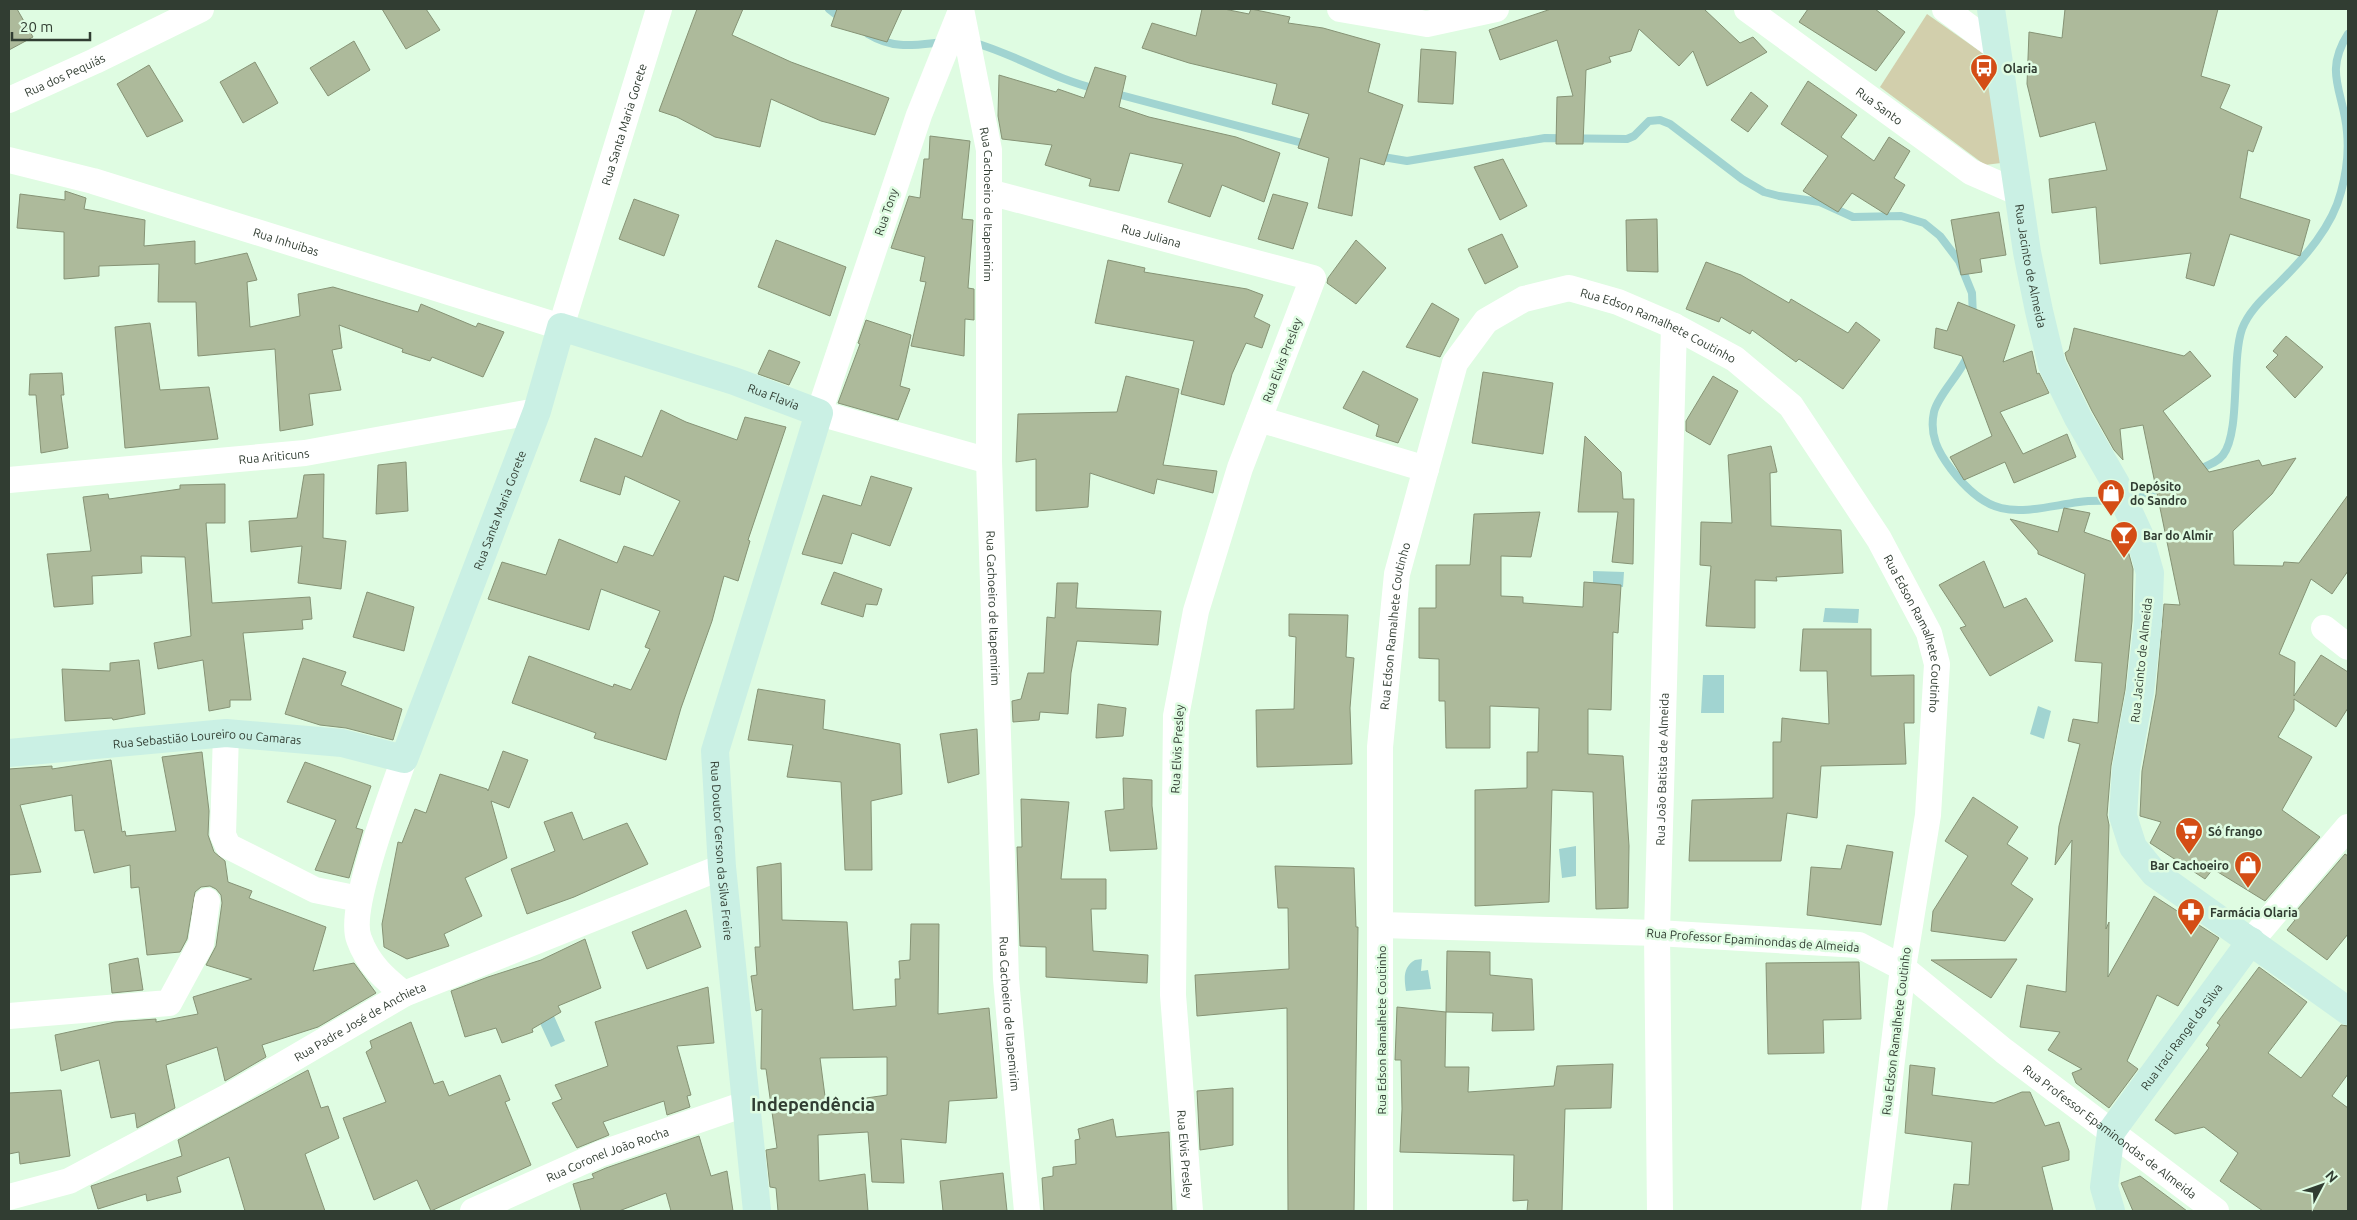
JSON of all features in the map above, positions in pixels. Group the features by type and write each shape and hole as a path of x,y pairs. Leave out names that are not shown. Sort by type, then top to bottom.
{"street":[{"name":"Rua dos Pequiás","path":"9,100 202,9"},
{"name":"Rua Santa Maria Gorete","path":"404,994 377,972 358,937 359,899 404,759 537,411 659,9"},
{"path":"1340,9 1427,24 1496,9"},
{"name":"Rua Santo","path":"1747,9 1971,172 2018,192"},
{"path":"1945,9 1996,47"},
{"name":"Rua Jacinto de Almeida","path":"1991,9 2018,192 2039,311 2052,365 2078,418 2116,484 2138,534 2150,573 2145,648 2140,692 2126,769 2123,816 2133,847 2154,873 2348,1011"},
{"name":"Rua Cachoeiro de Itapemirim","path":"961,11 989,150 988,461 1006,979 1027,1211"},
{"name":"Rua Tony","path":"819,413 919,115 961,11"},
{"name":"Rua Inhuibas","path":"9,160 93,181 561,327"},
{"name":"Rua Juliana","path":"989,192 1313,278"},
{"name":"Rua Elvis Presley","path":"1190,1211 1173,996 1176,716 1196,611 1240,468 1313,278"},
{"name":"Rua Edson Ramalhete Coutinho","path":"1380,1211 1380,747 1397,574 1455,363 1486,321 1524,299 1569,288 1618,302 1674,326 1735,358 1791,406 1879,539 1929,633 1937,664 1928,816 1903,968 1874,1211"},
{"name":"Rua João Batista de Almeida","path":"1660,1211 1657,933 1674,326"},
{"name":"Rua Flavia","path":"561,327 734,381 819,413 988,461"},
{"name":"Rua Ariticuns","path":"9,480 305,453 537,411"},
{"name":"Rua Doutor Gerson da Silva Freire","path":"757,1211 722,867 715,751 819,413"},
{"path":"1259,419 1426,469"},
{"path":"2324,628 2348,647"},
{"path":"226,733 223,835 228,846 315,890 359,899"},
{"name":"Rua Sebastião Loureiro ou Camaras","path":"9,753 226,733 342,743 404,759"},
{"path":"2251,941 2348,827"},
{"name":"Rua Padre José de Anchieta","path":"9,1197 69,1181 231,1094 404,994 722,867"},
{"path":"9,1016 170,1003 201,944 207,901"},
{"name":"Rua Professor Epaminondas de Almeida","path":"1381,925 1657,933 1859,945 1903,968 2004,1051 2216,1211"},
{"name":"Rua Iraci Rangel da Silva","path":"2110,1132 2251,941"},
{"name":"Rua Coronel João Rocha","path":"473,1211 600,1154 745,1104"},
{"path":"2110,1132 2104,1187 2111,1211"}],"shaded area":[{"path":"1927,14 1988,57 2001,163 1985,165 1880,87"}],"water":[{"path":"1593,571 1624,572 1623,587 1593,585"},
{"path":"1825,608 1859,609 1858,623 1823,622"},
{"path":"1703,675 1724,675 1724,713 1701,713"},
{"path":"2038,706 2051,711 2044,739 2030,734"},
{"path":"1576,846 1576,876 1562,878 1559,849"},
{"path":"1422,959 1421,971 1428,970 1431,989 1406,991 1406,969 1415,960"},
{"path":"554,1016 565,1041 551,1047 539,1021"}],"building":[{"path":"9,9 17,9 33,37 9,50"},
{"path":"382,9 426,9 440,30 406,49"},
{"path":"697,9 743,9 732,35 791,62 889,98 875,135 821,121 771,99 760,147 715,137 677,117 659,111"},
{"path":"837,9 902,9 887,42 831,26"},
{"path":"1202,9 1224,9 1249,14 1251,9 1290,17 1288,23 1323,28 1380,44 1368,92 1403,105 1384,165 1360,158 1352,216 1318,208 1329,158 1298,148 1309,114 1272,104 1277,84 1189,63 1142,48 1152,23 1196,36"},
{"path":"1551,9 1704,9 1740,43 1753,37 1767,52 1707,86 1693,51 1679,66 1639,29 1631,51 1609,57 1611,62 1586,70 1583,144 1556,144 1557,97 1573,96 1557,40 1500,60 1489,30"},
{"path":"1808,9 1875,9 1905,32 1876,71 1799,22"},
{"path":"2065,9 2218,9 2201,76 2230,85 2220,108 2262,127 2253,152 2248,150 2240,198 2310,220 2300,256 2230,234 2214,286 2186,278 2191,253 2100,264 2096,207 2052,213 2049,179 2107,170 2095,122 2040,137 2027,84 2029,32 2062,38"},
{"path":"354,41 370,70 328,96 310,68"},
{"path":"1421,49 1456,52 1453,104 1418,102"},
{"path":"255,62 278,103 243,123 220,82"},
{"path":"149,65 183,121 147,137 117,84"},
{"path":"1095,67 1126,76 1119,107 1149,117 1236,137 1280,153 1264,202 1222,185 1210,217 1168,202 1183,164 1130,153 1119,191 1089,186 1091,179 1045,165 1052,145 1002,139 998,116 999,75 1056,92 1058,89 1084,98"},
{"path":"1808,81 1857,115 1841,137 1874,161 1889,137 1910,151 1894,178 1905,185 1887,215 1852,193 1838,212 1803,191 1828,156 1781,124"},
{"path":"1751,92 1768,106 1748,132 1731,120"},
{"path":"930,136 970,141 962,219 973,220 968,288 974,289 974,320 965,319 964,356 911,346 926,282 920,281 925,257 891,248 909,196 920,198 924,159 929,159"},
{"path":"1503,159 1527,206 1500,220 1474,167"},
{"path":"65,191 86,198 84,209 145,220 144,246 195,241 195,264 247,253 257,280 247,282 250,327 300,316 298,294 333,287 418,312 421,304 476,327 478,323 504,332 483,377 432,357 430,361 402,352 403,349 339,325 342,348 332,350 341,390 309,394 313,425 280,431 275,349 198,356 196,302 158,302 159,264 99,266 99,276 64,279 64,232 17,228 20,194 65,200"},
{"path":"1273,194 1308,203 1293,249 1258,239"},
{"path":"634,199 679,215 664,256 619,239"},
{"path":"1999,212 2006,255 1980,259 1982,272 1961,275 1951,220"},
{"path":"1657,219 1658,272 1627,271 1626,220"},
{"path":"1502,234 1518,267 1485,284 1468,249"},
{"path":"776,240 846,267 830,316 758,287"},
{"path":"1356,240 1386,268 1356,304 1327,283 1328,278"},
{"path":"1108,260 1145,268 1144,272 1247,289 1263,295 1254,317 1270,325 1262,348 1246,343 1232,374 1224,405 1181,394 1194,341 1095,323"},
{"path":"1706,262 1741,275 1789,303 1791,299 1848,333 1856,322 1880,340 1843,389 1799,359 1796,362 1752,330 1750,334 1721,317 1719,322 1686,309"},
{"path":"1958,302 2015,325 2003,362 2032,351 2037,374 2039,373 2049,393 2000,412 2023,454 2067,434 2076,457 2014,483 2005,462 1964,480 1950,457 1992,436 1962,356 1934,348 1936,328 1947,331"},
{"path":"1432,303 1459,319 1440,357 1406,347"},
{"path":"866,320 911,335 900,386 910,389 898,420 838,403 860,344 858,343"},
{"path":"150,323 160,390 209,387 218,439 125,448 115,327"},
{"path":"2074,328 2184,356 2190,351 2211,376 2163,411 2209,472 2259,460 2262,466 2296,458 2272,494 2233,531 2234,565 2283,566 2284,562 2299,563 2348,495 2348,571 2332,594 2311,579 2279,654 2295,662 2294,696 2321,655 2348,672 2348,708 2336,727 2294,699 2294,710 2278,737 2312,757 2282,810 2320,837 2265,901 2213,869 2205,879 2150,843 2161,822 2140,816 2142,771 2156,694 2164,604 2180,605 2143,425 2120,429 2123,460 2114,450 2092,411 2067,360 2065,353 2069,350"},
{"path":"2286,336 2323,367 2295,398 2266,367 2278,355 2273,351"},
{"path":"769,350 800,362 789,385 758,374"},
{"path":"1363,371 1418,399 1398,443 1376,436 1379,425 1343,408"},
{"path":"1483,372 1553,383 1543,454 1472,443"},
{"path":"62,373 64,395 61,395 68,448 41,453 36,395 29,395 30,374"},
{"path":"1126,376 1179,389 1163,465 1217,471 1213,493 1157,479 1154,494 1090,473 1088,507 1036,511 1036,459 1016,462 1018,414 1117,412"},
{"path":"1713,376 1738,391 1710,445 1686,431 1686,421"},
{"path":"661,410 686,422 737,440 745,417 786,427 748,540 750,541 738,581 724,576 712,621 681,708 666,760 594,738 596,733 512,703 529,656 613,687 614,684 631,690 650,649 645,647 660,611 601,589 589,630 488,599 502,562 546,575 559,539 617,563 624,546 653,556 680,501 625,476 620,495 580,481 595,438 642,457"},
{"path":"1585,436 1621,472 1623,499 1634,499 1633,564 1612,562 1618,512 1578,512"},
{"path":"1771,446 1777,472 1770,473 1771,526 1841,530 1843,573 1776,577 1777,581 1755,580 1755,628 1706,626 1711,566 1700,565 1701,522 1732,523 1728,455"},
{"path":"406,462 408,511 376,514 378,465"},
{"path":"324,474 323,538 346,541 341,589 298,583 302,546 251,552 249,521 297,518 304,475"},
{"path":"871,476 912,488 890,546 852,533 842,564 802,554 823,495 861,506"},
{"path":"225,484 225,523 206,523 212,603 310,597 312,619 302,620 303,629 243,633 251,700 230,700 230,707 209,711 203,660 158,669 154,643 191,636 185,557 141,556 142,573 92,576 93,604 54,607 47,554 91,551 83,497 108,494 109,499 180,489 180,485"},
{"path":"2064,508 2090,513 2084,532 2127,547 2133,569 2132,621 2125,690 2111,766 2107,815 2109,825 2106,929 2109,922 2108,977 2154,896 2219,938 2178,1006 2157,995 2127,1061 2138,1069 2109,1108 2076,1083 2072,1073 2082,1069 2048,1050 2060,1032 2020,1027 2027,985 2066,992 2072,840 2055,865 2059,826 2080,744 2068,741 2073,719 2098,723 2102,663 2075,661 2085,574 2038,554 2038,551 2010,519 2058,532"},
{"path":"1540,512 1531,557 1501,556 1501,596 1523,597 1523,603 1583,607 1584,582 1621,585 1618,633 1613,632 1611,710 1588,709 1588,754 1623,756 1629,846 1628,908 1596,909 1593,792 1552,790 1549,902 1475,906 1475,790 1527,788 1527,752 1538,752 1539,708 1490,706 1490,748 1446,748 1445,701 1439,701 1439,659 1419,658 1419,608 1436,608 1436,565 1470,565 1474,514"},
{"path":"1984,561 2004,608 2026,598 2053,641 1990,676 1960,628 1966,626 1939,585"},
{"path":"834,572 882,589 877,605 866,604 863,617 821,604"},
{"path":"1057,583 1078,583 1076,608 1161,611 1158,645 1077,641 1071,673 1068,714 1040,712 1039,720 1013,722 1012,701 1021,699 1028,673 1044,673 1047,617 1055,618"},
{"path":"367,592 414,607 404,651 353,637"},
{"path":"1289,614 1348,615 1346,657 1354,658 1350,708 1352,764 1257,767 1256,710 1294,709 1296,637 1289,636"},
{"path":"1803,629 1871,629 1871,676 1914,675 1914,723 1904,723 1906,764 1821,766 1817,818 1787,813 1781,861 1689,861 1692,800 1773,798 1773,742 1781,742 1782,718 1829,724 1827,671 1800,671"},
{"path":"303,658 346,672 341,685 402,709 393,740 346,728 320,725 285,714"},
{"path":"139,660 145,714 113,720 112,718 65,721 62,669 110,671 110,663"},
{"path":"758,689 825,700 823,729 900,744 902,794 871,801 872,870 845,870 841,782 787,777 793,745 748,740"},
{"path":"1098,704 1126,708 1123,736 1096,738"},
{"path":"977,729 979,774 948,783 940,734"},
{"path":"503,751 528,760 509,808 491,801 507,858 465,878 482,916 444,934 449,946 407,959 384,947 382,924 398,842 402,843 415,809 426,813 440,774 487,789 488,791"},
{"path":"202,752 209,811 208,835 214,852 225,861 228,882 252,891 249,898 326,927 313,971 354,963 376,993 318,1027 262,1045 266,1057 225,1081 217,1047 166,1065 175,1108 137,1128 135,1113 111,1118 99,1060 61,1071 55,1035 115,1022 156,1019 156,1022 198,1014 193,997 252,979 206,965 216,946 222,903 221,895 210,886 201,887 195,892 187,939 180,952 147,955 139,887 131,888 130,865 94,873 84,830 75,831 72,795 20,805 41,872 9,875 9,769 52,766 52,769 111,760 122,832 125,831 126,836 176,831 162,757"},
{"path":"305,762 371,786 356,828 363,830 349,878 315,870 336,820 287,802"},
{"path":"1123,778 1152,780 1152,806 1157,849 1110,851 1105,811 1124,809"},
{"path":"1973,797 2018,827 2007,844 2028,858 2011,884 2033,899 2005,941 1931,931 1933,911 1968,856 1945,841"},
{"path":"1021,799 1069,802 1061,879 1106,879 1106,909 1091,909 1093,951 1148,955 1147,983 1046,977 1046,947 1020,946 1017,847 1022,847"},
{"path":"572,812 583,840 627,823 648,864 574,897 527,914 511,869 555,851 544,822"},
{"path":"1847,845 1893,852 1881,925 1807,915 1811,867 1841,869"},
{"path":"2345,854 2348,856 2348,934 2327,960 2287,930 2295,920 2291,917"},
{"path":"781,863 782,920 847,922 853,1010 896,1006 895,979 900,979 899,961 910,960 911,924 939,924 938,1014 989,1008 997,1098 949,1101 946,1143 901,1139 904,1183 872,1182 868,1132 818,1135 819,1181 865,1174 868,1211 778,1211 776,1188 770,1187 766,1150 777,1148 766,1069 761,1069 762,1009 756,1011 751,976 757,975 755,947 760,947 757,867","holes":["887,1057 887,1095 866,1098 867,1103 826,1104 820,1058"]},
{"path":"1275,866 1354,868 1356,927 1358,927 1354,1211 1288,1211 1287,1008 1197,1016 1195,975 1289,969 1288,908 1278,908"},
{"path":"686,910 701,947 647,969 632,932"},
{"path":"585,939 601,988 558,1006 561,1012 532,1029 533,1032 502,1043 496,1028 465,1037 451,991 541,960"},
{"path":"1447,951 1490,952 1490,975 1532,979 1534,1030 1492,1031 1493,1013 1446,1012"},
{"path":"138,958 143,990 112,993 109,964"},
{"path":"2017,959 1991,998 1931,960"},
{"path":"1859,962 1861,1019 1823,1020 1824,1053 1768,1054 1766,963"},
{"path":"2259,967 2307,1002 2268,1053 2301,1078 2341,1025 2348,1026 2348,1074 2332,1096 2348,1108 2348,1211 2263,1211 2220,1181 2238,1153 2204,1127 2175,1134 2155,1120 2209,1048 2206,1045 2220,1025 2217,1023"},
{"path":"708,987 714,1043 677,1046 691,1095 687,1096 690,1107 667,1115 664,1101 603,1122 609,1135 577,1148 552,1103 562,1099 555,1085 608,1066 595,1022"},
{"path":"1397,1007 1446,1012 1445,1067 1469,1067 1468,1092 1554,1086 1557,1066 1613,1064 1611,1108 1565,1109 1562,1211 1527,1211 1528,1200 1513,1201 1514,1155 1400,1152 1402,1109 1401,1060 1395,1060"},
{"path":"411,1022 434,1084 443,1081 449,1096 500,1075 510,1100 505,1102 531,1165 431,1211 417,1180 374,1200 343,1118 386,1102 366,1052 372,1048 370,1041"},
{"path":"1910,1065 1935,1068 1932,1095 1994,1103 2022,1092 2030,1092 2045,1126 2059,1122 2069,1151 2069,1160 2042,1167 2053,1211 1951,1211 1954,1184 1969,1185 1972,1142 1905,1133"},
{"path":"308,1070 321,1108 328,1106 339,1138 305,1154 325,1211 245,1211 229,1157 177,1177 181,1192 147,1201 146,1194 98,1209 91,1186 182,1156 178,1140"},
{"path":"1233,1088 1233,1145 1200,1150 1197,1091"},
{"path":"61,1090 70,1156 20,1164 19,1152 9,1154 9,1093"},
{"path":"1113,1119 1116,1137 1169,1132 1172,1211 1044,1211 1042,1178 1053,1176 1053,1167 1076,1164 1075,1140 1080,1139 1078,1129"},
{"path":"699,1136 711,1176 727,1171 733,1211 671,1211 666,1193 619,1211 581,1211 573,1184 594,1178 592,1174 606,1168"},
{"path":"1003,1173 1007,1211 943,1211 940,1181"},
{"path":"2140,1176 2187,1211 2133,1211 2121,1183"}],"waterway":[{"path":"829,9 843,20"},
{"path":"868,34 887,42 905,45 944,42"},
{"path":"2197,470 2218,460 2229,444 2234,413 2239,343 2245,322 2258,304 2308,252 2324,229 2337,205 2347,163 2348,147 2345,118 2336,72 2337,60 2348,34"},
{"path":"972,42 1065,79 1097,89"},
{"path":"1113,93 1310,145"},
{"path":"1377,156 1407,161 1545,138 1627,139 1634,136 1649,121 1660,120 1670,124 1742,179 1764,192 1820,202 1853,217 1901,216 1924,223 1940,236 1959,261 1972,293 1973,318"},
{"path":"1969,353 1936,405 1933,420 1934,436 1939,450 1951,469 1966,487 1980,499 1994,506 2008,509 2023,510 2089,501 2117,501"},
{"path":"2129,500 2139,498 2164,486"}],"place":[{"name":"Olaria","path":"1984,92"},
{"name":"Depósito do Sandro","path":"2111,517"},
{"name":"Bar do Almir","path":"2124,559"},
{"name":"Só frango","path":"2189,855"},
{"name":"Bar Cachoeiro","path":"2248,889"},
{"name":"Farmácia Olaria","path":"2191,936"}],"district":[{"name":"Independência","path":"813,1104"}]}
